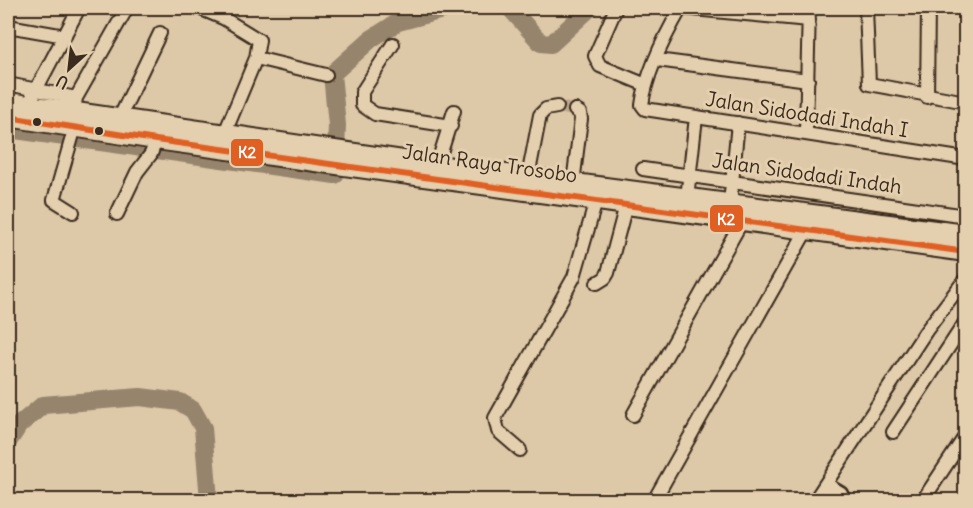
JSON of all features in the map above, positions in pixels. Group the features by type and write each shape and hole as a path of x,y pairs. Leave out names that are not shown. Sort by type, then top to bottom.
{"highway":[{"name":"Jalan Raya Trosobo","path":"8,102 32,97 74,122 154,146 437,165 966,234"},
{"name":"Jalan Raya Trosobo","path":"8,117 74,122 119,119 224,135 338,158 596,201 966,252"}],"street":[{"path":"8,84 32,97 79,8"},
{"path":"73,212 54,200 74,122 127,8"},
{"path":"199,8 219,12 256,37 260,45 224,135"},
{"path":"616,8 595,56 596,61 600,66 646,85 682,8 809,14 806,132"},
{"path":"866,8 868,83 927,97 966,102"},
{"path":"927,97 928,8"},
{"path":"8,26 65,36"},
{"path":"119,119 160,33"},
{"path":"393,44 362,92 362,105 375,114 451,126"},
{"path":"256,58 326,75"},
{"path":"657,60 808,80"},
{"name":"Jalan Sidodadi Indah I","path":"646,85 642,105 644,108 966,159"},
{"path":"528,177 540,115 546,109 557,107"},
{"path":"573,183 581,119 580,113 575,110"},
{"path":"437,165 454,111"},
{"path":"687,198 696,117"},
{"path":"730,203 738,123"},
{"path":"117,214 137,172 154,146"},
{"name":"Jalan Sidodadi Indah","path":"643,169 966,216"},
{"path":"520,450 498,431 495,418 567,290 580,261 596,201"},
{"path":"597,283 608,273 626,205"},
{"path":"633,415 742,221"},
{"path":"657,495 806,231"},
{"path":"814,501 926,331 966,278"},
{"path":"893,432 966,321"},
{"path":"923,501 966,435"},
{"path":"826,484 840,492 844,501"}],"waterway":[{"path":"8,129 335,175 337,125 332,74 371,39 398,22 450,8"},
{"path":"510,8 541,43 551,44 590,8"},
{"path":"8,442 19,425 43,405 140,397 180,402 193,410 203,428 209,500"}],"tunnel":[{"path":"557,107 575,110"}],"transit line":[{"name":"K2","path":"8,117 156,140 966,252"}]}
